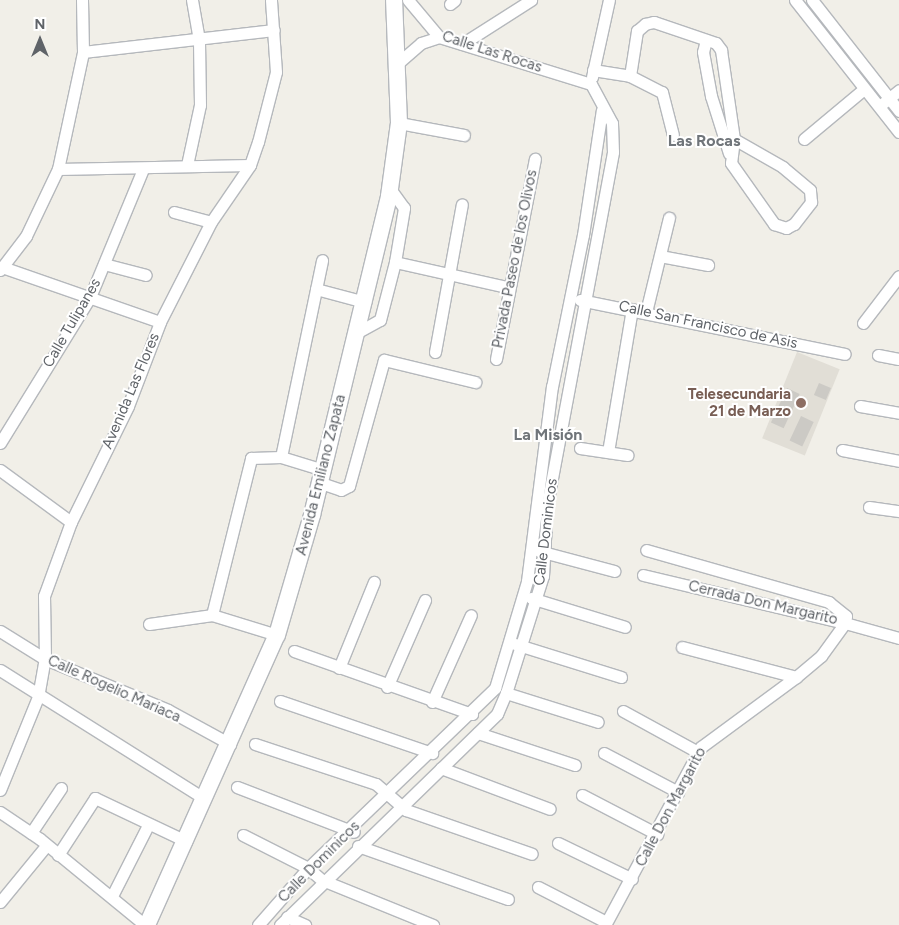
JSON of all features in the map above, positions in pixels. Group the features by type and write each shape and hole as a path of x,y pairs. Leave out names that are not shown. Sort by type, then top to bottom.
{"main road":[{"name":"Avenida Emiliano Zapata","path":"146,925 230,744 277,635 358,332 390,189 399,123 394,0"}],"street":[{"path":"82,0 83,52 58,169 26,236 1,269 90,297 160,322"},
{"path":"187,166 200,105 199,40 192,0"},
{"name":"Avenida Las Flores","path":"0,790 38,698 45,659 44,596 71,522 128,406 160,322 211,222 250,165 270,108 276,72 271,0"},
{"name":"Calle Las Rocas","path":"408,0 439,37 591,84"},
{"path":"462,44 519,4 531,0"},
{"path":"591,84 609,0"},
{"path":"795,0 839,54 877,108 899,132"},
{"path":"812,0 899,111"},
{"path":"630,76 637,31 645,24 654,22 706,40 721,50 734,139 729,153"},
{"path":"83,52 274,30"},
{"path":"398,63 421,43 439,37"},
{"path":"706,40 703,52 711,96 731,163 774,224 786,228 794,224 811,202 810,190 784,167 734,139"},
{"path":"839,54 849,46"},
{"path":"593,70 630,76 662,92 673,135"},
{"name":"Calle Dominicos","path":"283,921 322,880 497,714 506,693 536,600 545,552 558,444 615,132 602,110 591,84"},
{"path":"804,139 864,89"},
{"path":"877,108 899,90"},
{"name":"Calle Dominicos","path":"258,925 308,868 432,753 472,714 495,688 523,595 544,442 602,110"},
{"path":"399,123 464,135"},
{"name":"Privada Paseo de los Olivos","path":"496,359 507,287 535,159"},
{"path":"58,169 143,169 250,165"},
{"name":"Calle Tulipanes","path":"0,443 90,297 143,169"},
{"path":"358,332 380,320 395,262 404,208 390,189"},
{"path":"435,352 462,204"},
{"path":"174,212 211,222"},
{"path":"646,312 669,218"},
{"path":"660,256 708,265"},
{"path":"281,457 322,260"},
{"path":"395,262 507,287"},
{"path":"104,264 146,275"},
{"path":"863,323 899,276"},
{"path":"316,289 365,302"},
{"name":"Calle San Francisco de Asis","path":"570,298 845,354"},
{"path":"608,452 632,310"},
{"path":"878,355 899,359"},
{"path":"212,615 251,458 281,457 319,475 341,490 349,486 384,360 476,382"},
{"path":"860,406 899,413"},
{"path":"544,442 558,444"},
{"path":"580,448 627,455"},
{"path":"842,450 899,461"},
{"path":"0,470 71,522"},
{"path":"869,507 899,511"},
{"path":"530,549 614,571"},
{"name":"Cerrada Don Margarito","path":"643,575 845,623 846,616 829,602 646,550"},
{"path":"339,668 374,582"},
{"path":"523,595 625,627"},
{"path":"387,687 425,600"},
{"path":"432,702 471,614"},
{"path":"149,624 212,615 277,635"},
{"path":"845,623 899,638"},
{"name":"Calle Don Margarito","path":"606,923 657,834 698,752 717,732 796,677 821,656 845,623"},
{"name":"Calle Rogelio Mariaca","path":"0,631 45,659 168,710 230,744"},
{"path":"508,641 621,677"},
{"path":"682,647 796,677"},
{"path":"294,651 387,687 472,714"},
{"path":"0,670 38,698 111,736 205,799"},
{"path":"506,693 598,722"},
{"path":"280,701 432,753"},
{"path":"623,711 698,752"},
{"path":"478,733 575,765"},
{"path":"255,744 376,784 389,794 399,806 532,854"},
{"path":"604,753 678,792"},
{"path":"440,768 550,809"},
{"path":"237,787 350,830 362,842 508,899"},
{"path":"31,833 61,788"},
{"path":"582,795 657,834"},
{"path":"58,855 95,798 148,825 186,841"},
{"path":"0,812 31,833 146,925"},
{"path":"112,896 148,825"},
{"path":"243,835 308,868 322,880 433,925"},
{"path":"558,842 632,880"},
{"path":"0,902 46,846"},
{"path":"538,887 606,923"},
{"path":"283,921 305,925"}],"shaded area":[{"name":"Telesecundaria 21 de Marzo","path":"797,352 840,369 805,455 762,438"}],"building":[{"path":"819,383 831,388 826,400 814,395"},
{"path":"787,388 800,394 784,428 771,422"},
{"path":"801,416 814,422 802,446 790,440"}],"place":[{"name":"Telesecundaria 21 de Marzo","path":"801,403"}],"district":[{"name":"Las Rocas","path":"704,141"},
{"name":"La Misión","path":"548,435"}]}
